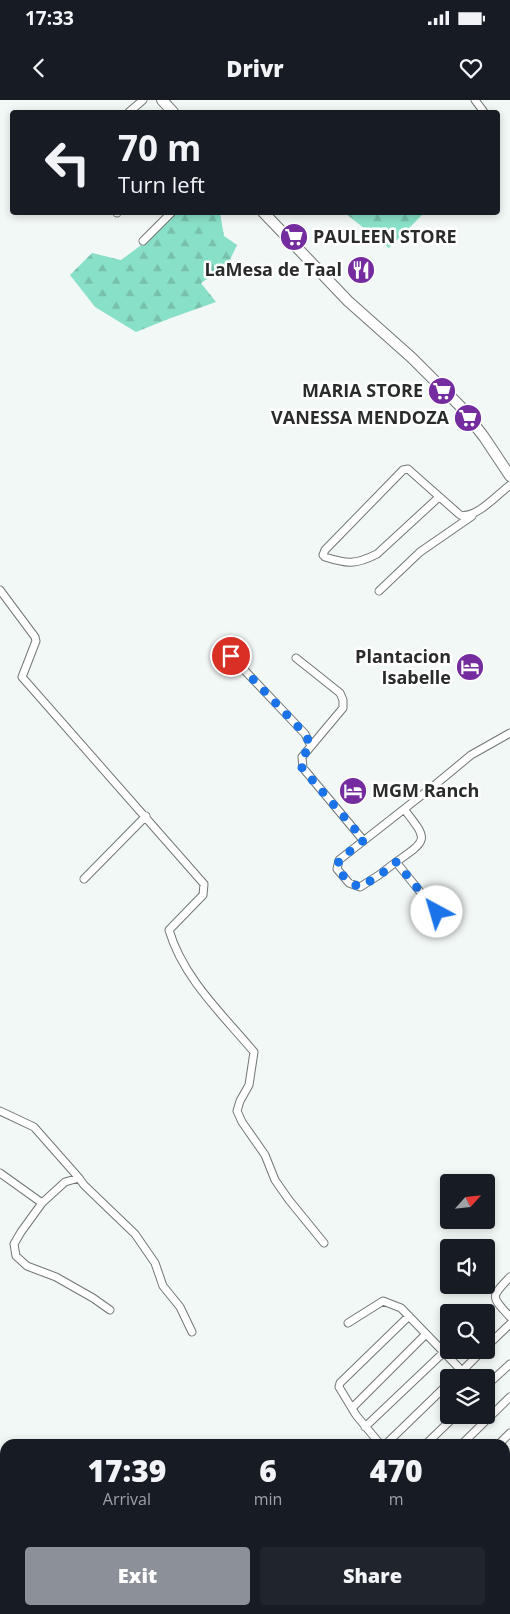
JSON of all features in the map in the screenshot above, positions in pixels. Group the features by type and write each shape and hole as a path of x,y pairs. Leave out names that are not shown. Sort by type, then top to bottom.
{"main road":[{"path":"162,100 171,110"},
{"path":"266,215 348,301 412,358 460,406 484,437 510,476"}],"street":[{"path":"131,110 143,100"},
{"path":"143,242 169,215"},
{"path":"439,497 377,554 365,560 345,563 323,555 325,550 403,470 408,469 460,515 474,514"},
{"path":"379,591 420,552 474,514 510,485"},
{"path":"0,590 35,637 36,641 22,677 204,884 203,895 169,930 174,946 201,988 254,1052 249,1085 237,1111 242,1122 266,1155 275,1180 324,1243"},
{"path":"231,656 305,734 311,746"},
{"path":"296,658 340,693 343,700 343,708 302,757 302,768 364,840"},
{"path":"404,809 422,832 422,839 418,847 360,887 350,883 337,869 339,860 471,755 510,733"},
{"path":"84,879 146,816"},
{"path":"396,862 448,925"},
{"path":"0,1110 34,1127 84,1185 135,1234 155,1264 163,1286 180,1307 192,1332"},
{"path":"0,1174 42,1203"},
{"path":"79,1178 66,1182 42,1203 14,1244 16,1256 27,1266 56,1277 110,1310"},
{"path":"495,1336 510,1318 496,1302 495,1296 496,1292 510,1277"},
{"path":"348,1323 383,1302 401,1308 440,1348"},
{"path":"376,1439 365,1427 340,1390 340,1384 409,1316"},
{"path":"352,1408 426,1334"},
{"path":"365,1427 440,1356"},
{"path":"451,1359 460,1369"},
{"path":"464,1369 474,1359"},
{"path":"495,1378 510,1364"},
{"path":"391,1439 440,1392"},
{"path":"467,1439 510,1396"},
{"path":"431,1439 447,1424"}],"green space":[{"path":"172,215 220,215 224,236 237,245 227,266 201,283 216,302 136,332 95,307 70,275 92,253 121,260 144,243"},
{"path":"348,215 422,215 389,248"}],"place":[{"name":"PAULEEN STORE","path":"294,237"},
{"name":"LaMesa de Taal","path":"361,270"},
{"name":"MARIA STORE","path":"442,391"},
{"name":"VANESSA MENDOZA","path":"468,418"},
{"name":"Plantacion Isabelle","path":"470,667"},
{"name":"MGM Ranch","path":"353,791"}],"route":[{"path":"231,656 305,734 311,746 302,757 302,768 364,840 339,860 337,869 350,883 360,887 380,875 396,862 437,912"}]}
